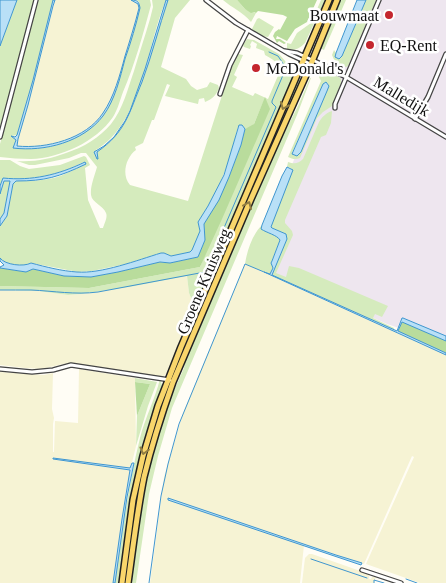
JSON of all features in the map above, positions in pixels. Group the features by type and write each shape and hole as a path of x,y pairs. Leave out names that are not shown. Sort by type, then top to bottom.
{"main road":[{"name":"Groene Kruisweg","path":"128,583 144,479 171,381 328,0"},
{"name":"Groene Kruisweg","path":"122,583 133,500 150,430 312,62 337,0"}],"street":[{"path":"0,137 36,0"},
{"name":"Malledijk","path":"206,0 248,30 285,50 330,68 446,137"},
{"path":"335,108 346,77 379,0"},
{"path":"220,94 232,60 248,30"},
{"path":"415,119 428,97 446,54"},
{"path":"0,369 32,372 70,366 171,381"},
{"path":"362,570 401,583"}],"shaded area":[{"path":"55,0 131,0 138,4 139,8 118,82 103,115 89,128 71,138 35,147 17,146 18,139"},
{"path":"362,0 446,0 446,344 387,324 274,274 288,174"},
{"path":"245,264 446,355 446,583 420,583 366,564 414,457 412,456 364,564 168,499 304,545 300,583 150,583 164,477 183,413"},
{"path":"187,276 189,293 195,308 169,371 164,376 72,363 42,369 0,365 0,290 38,291 68,295 130,287"},
{"path":"79,369 135,378 136,446 130,468 53,459 130,470 113,583 0,583 0,372 44,375 53,373 54,452 55,421 78,423"},
{"path":"309,554 366,573 369,575 369,579 376,576 374,583 302,583 305,558"}],"green space":[{"path":"17,0 34,0 0,130 0,46"},
{"path":"38,0 53,0 17,135 12,136 16,140 13,148 44,148 60,144 76,137 98,122 111,103 119,81 140,8 139,2 136,0 150,0 151,5 135,60 118,108 106,126 87,141 54,156 31,159 0,157 0,144"},
{"path":"152,0 166,0 134,103 112,137 96,150 97,152 114,138 131,111 145,74 168,0 190,0 175,18 161,67 186,79 197,90 207,87 210,82 218,85 219,88 212,98 205,102 204,98 199,99 198,104 165,96 170,85 167,84 154,120 152,120 143,143 135,147 136,150 127,162 125,171 130,185 188,201 226,83 238,54 243,55 234,75 237,77 232,87 253,96 255,93 268,99 280,71 275,61 265,55 264,51 256,48 257,44 252,41 250,49 244,47 243,45 247,39 254,40 279,54 296,72 195,308 189,293 187,276 130,287 68,295 38,291 0,290 0,286 89,288 200,267 265,98 253,126 245,129 242,125 238,127 224,172 198,222 200,231 193,250 190,252 171,256 161,253 126,264 78,272 31,263 15,265 0,258 0,226 7,216 13,184 16,181 55,178 71,171 84,162 35,178 3,178 0,186 0,160 10,160 29,169 60,165 84,156 86,157 90,165 85,168 88,200 100,228 103,228 106,213 93,200 91,195 97,167 86,153 35,165 17,161 42,160 73,151 96,138 111,124 122,105 134,71 150,19 153,7"},
{"path":"223,0 237,0 245,9 256,13 251,22 245,15"},
{"path":"237,0 317,0 307,22 295,29 287,41 277,36 276,39 286,43 284,44 279,41 277,43 273,36 275,32 280,30 287,17 258,11 251,13"},
{"path":"321,0 325,0 305,43 297,49 287,49 287,43 291,44 297,33 311,23"},
{"path":"339,0 346,0 324,50 320,48"},
{"path":"366,0 376,0 348,66 336,64 332,55 334,50 336,53 335,57 341,58"},
{"path":"259,18 274,27 268,37 252,29"},
{"path":"321,71 339,77 341,83 332,106 317,118 300,158 288,157 321,81 319,77","holes":["326,82 328,84 327,91 297,156 292,153 319,93"]},
{"path":"310,78 297,115 172,408 149,494 136,583 132,583 137,531 144,493 163,417 267,167"},
{"path":"298,79 300,80 175,372 174,371"},
{"path":"265,97 270,109 200,267 89,288 0,286 0,268 26,272 33,269 64,276 91,277 160,262 170,263 198,257 205,240 204,224 229,177 245,129 254,124"},
{"path":"332,111 331,123 326,135 321,137 285,220 293,235 276,273 286,277 289,266 299,268 388,306 382,317 375,314 373,318 394,328 394,330 272,275 286,234 272,228 271,225 291,168 287,167 288,162 296,163 303,159 319,122 324,115"},
{"path":"4,181 10,181 4,213 0,219 0,194"},
{"path":"262,225 261,227 280,240 271,263 273,268 270,274 245,264 250,243"},
{"path":"402,321 446,341 446,353 398,332"},
{"path":"135,378 157,382 136,446 137,416 150,384 135,382"},
{"path":"160,379 162,388 140,458 121,572 118,583 115,583 136,456 142,431"},
{"path":"135,382 150,384 137,416"},
{"path":"166,391 157,424 126,583 124,583 142,469"}],"water":[{"path":"0,0 17,0 0,46"},
{"path":"53,0 55,0 17,146 28,147 52,144 76,136 96,122 107,107 119,78 134,26 139,8 138,4 131,0 138,2 140,8 117,89 111,103 95,125 74,139 62,143 38,148 13,148 16,140 11,136 15,137 17,135"},
{"path":"166,0 168,0 142,82 126,121 114,137 130,111"},
{"path":"357,0 366,0 339,59 335,57 336,53"},
{"path":"326,82 329,86 301,152 297,156 292,154 323,84"},
{"path":"239,125 242,125 245,129 241,145 219,200 204,224 205,240 198,257 170,263 160,262 91,277 64,276 33,269 26,272 0,268 4,265 0,258 15,265 31,263 66,271 87,272 119,266 161,253 171,256 190,252 200,231 198,222 224,175"},
{"path":"114,137 107,145 97,152 98,159 94,152"},
{"path":"85,162 86,164 60,175 35,180 16,181 13,184 7,216 0,226 0,219 4,213 10,181 4,181 0,194 3,178 35,178 65,170"},
{"path":"287,167 293,170 271,227 286,234 287,239 272,275 397,331 403,318 446,336 446,341 402,322 398,331 446,353 446,355 264,272 270,274 273,268 271,263 280,240 261,229"},
{"path":"53,458 130,468 132,463 134,463 127,497 115,583 113,583 130,470"},
{"path":"168,498 362,563 361,565 168,500"}],"waterway":[{"path":"0,290 89,293 205,272 276,107 272,101 286,68 278,56 269,52"},
{"path":"149,583 161,496 179,424 245,264 264,272"},
{"path":"311,559 367,578"},
{"path":"406,579 417,583"},
{"path":"374,583 374,580 384,583"}],"place":[{"name":"Bouwmaat","path":"389,15"},
{"name":"EQ-Rent","path":"370,45"},
{"name":"McDonald's","path":"256,68"}]}
